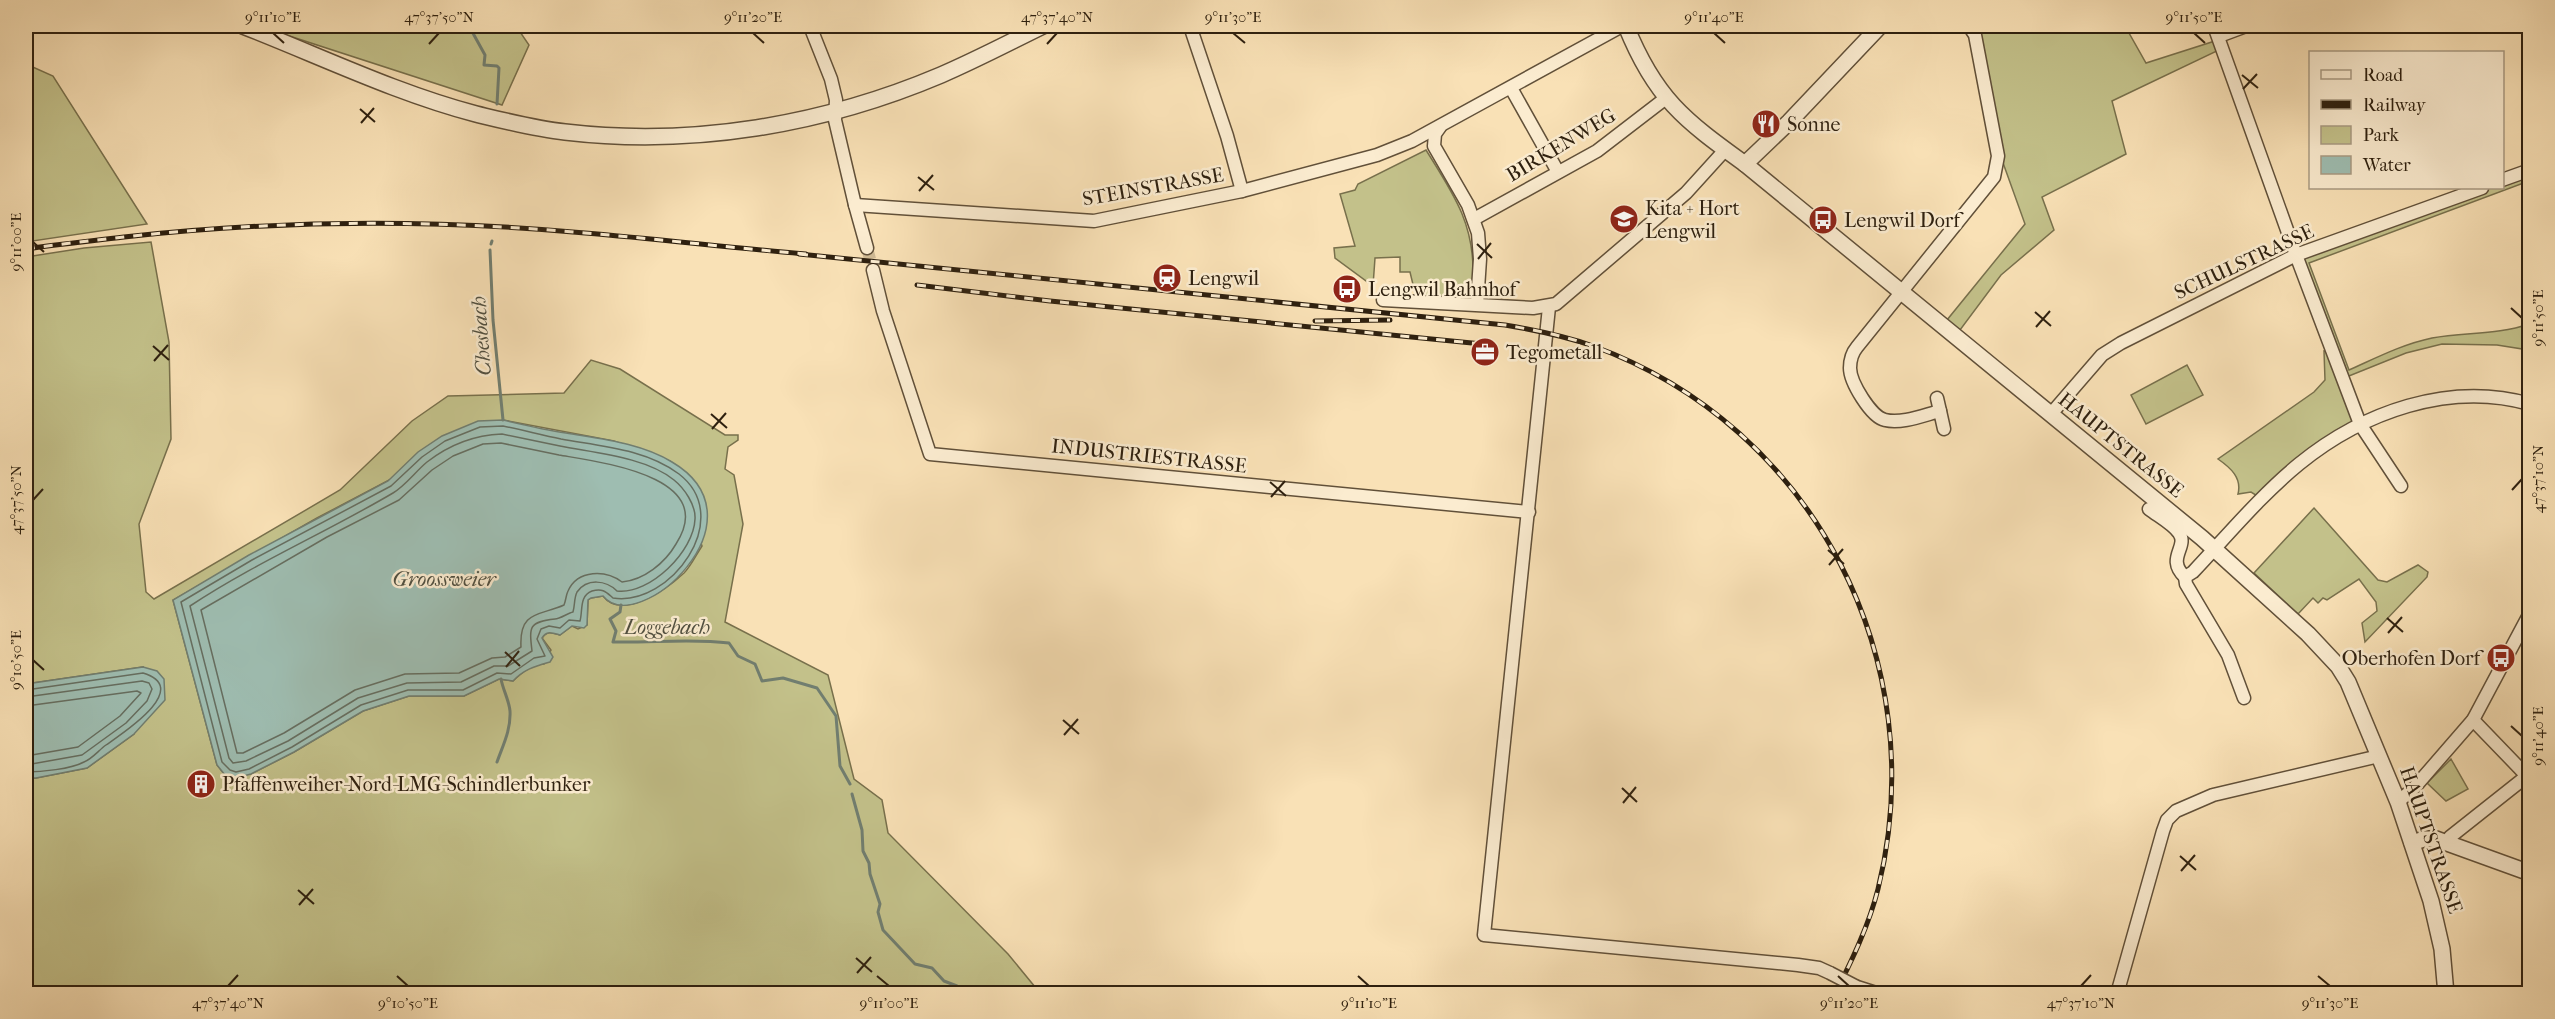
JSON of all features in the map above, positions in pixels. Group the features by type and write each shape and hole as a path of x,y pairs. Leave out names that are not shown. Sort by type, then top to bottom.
{"street":[{"path":"243,26 412,94 475,113 563,132 642,138 718,134 764,128 836,110 939,76 1043,26"},
{"path":"810,26 831,79 836,100 836,122 867,248"},
{"name":"STEINSTRASSE","path":"1190,26 1242,190"},
{"name":"STEINSTRASSE","path":"855,206 1081,222 1101,220 1242,190 1377,155 1440,127 1624,26"},
{"name":"HAUPTSTRASSE","path":"1624,26 1641,61 1666,98 1695,128 1745,164 2215,549 2308,634 2338,666 2359,704 2412,843 2439,925 2446,993"},
{"path":"1745,164 1789,122 1880,26"},
{"path":"1940,411 1906,420 1884,420 1871,411 1856,388 1850,370 1852,354 1994,177 1998,163 1975,35 1969,26"},
{"path":"2246,26 2216,31 2296,255 2360,424 2402,486"},
{"path":"1511,88 1558,172"},
{"name":"BIRKENWEG","path":"1474,219 1598,151 1666,98"},
{"path":"1440,127 1435,134 1434,146 1474,219 1478,233 1480,259 1477,304"},
{"path":"1383,300 1549,307 1562,300 1686,193 1725,150"},
{"path":"2504,179 2529,170"},
{"name":"SCHULSTRASSE","path":"2051,414 2106,352 2296,255 2479,189"},
{"name":"INDUSTRIESTRASSE","path":"873,270 883,311 930,454 1529,512"},
{"path":"1549,307 1484,935 1819,968 1857,987 1879,993"},
{"path":"2185,577 2298,465 2360,424 2423,402 2458,396 2508,398 2529,404"},
{"path":"1937,398 1944,429"},
{"path":"2149,509 2179,533 2181,541 2175,563 2178,571 2185,577 2186,584 2228,655 2244,698"},
{"path":"2398,802 2414,788 2473,720 2529,613"},
{"path":"2446,843 2450,837 2527,776 2473,720"},
{"path":"2118,993 2163,831 2167,820 2176,811 2213,795 2379,756"},
{"path":"2412,843 2430,838 2529,873"}],"green space":[{"path":"271,26 516,26 529,45 502,105 274,31"},
{"path":"1975,26 2125,26 2146,63 2215,41 2219,50 2112,101 2126,154 2042,197 2054,230 2001,275 1960,330 1947,320 2025,224 2002,160"},
{"path":"26,64 53,76 147,224 26,242"},
{"path":"1426,150 1460,208 1470,239 1473,283 1469,294 1463,298 1416,297 1410,272 1400,272 1400,257 1375,258 1373,286 1335,258 1334,248 1355,246 1340,194 1355,190 1358,184"},
{"path":"2529,173 2529,181 2309,263 2349,370 2390,352 2432,338 2493,332 2529,324 2529,350 2497,345 2442,344 2406,353 2344,378 2303,260 2314,251 2485,189 2504,189 2504,182"},
{"path":"151,242 169,342 171,439 139,524 146,592 154,599 340,490 412,421 448,396 564,393 591,360 620,369 725,435 738,435 738,440 728,447 725,469 734,475 743,524 725,622 828,675 854,779 882,800 888,833 1008,954 1040,993 26,994 26,778 87,768 134,734 143,667 26,684 26,257 84,248","holes":["503,420 614,441 670,461 702,546 689,567 676,580 656,594 632,604 611,603 603,596 591,598 588,600 587,625 578,629 572,626 560,635 546,634 542,638 551,650 544,664 531,667 513,681 499,679 464,696 409,696 363,711 294,752 251,774 225,775 217,765 173,600 317,518"]},
{"path":"2324,351 2328,352 2353,419 2352,424 2259,497 2251,492 2238,494 2237,478 2218,459 2314,392 2325,380"},
{"path":"2187,365 2203,395 2146,424 2131,395"},
{"path":"2314,508 2378,580 2387,582 2418,565 2428,572 2427,577 2365,642 2362,623 2377,611 2376,602 2359,579 2327,600 2323,598 2318,603 2313,598 2298,614 2254,573"},
{"path":"2451,759 2468,789 2446,801 2427,783"}],"water":[{"name":"Groossweier","path":"503,420 620,443 647,450 672,462 699,486 707,513 702,541 687,567 666,588 642,601 620,605 603,596 591,598 588,600 587,625 584,628 572,626 560,635 546,634 542,638 553,657 550,662 526,671 513,681 499,679 464,696 409,696 363,711 294,752 251,774 236,778 225,775 217,765 173,600 249,555 388,481 418,452 442,436 478,421"},
{"path":"143,667 157,671 164,679 165,700 134,734 87,768 26,778 26,684"}],"waterway":[{"name":"Chesbach","path":"469,26 485,55 484,65 499,68 497,104"},
{"name":"Chesbach","path":"490,250 493,320 503,420"},
{"name":"Loggebach","path":"621,605 620,612 610,619 616,631 613,642 729,643 738,656 755,664 762,681 783,678 817,688 836,716 840,766 850,784"},
{"path":"497,762 510,718 501,679"},
{"name":"Loggebach","path":"852,794 862,830 863,851 869,863 870,874 880,904 878,912 883,930 915,964 932,968 944,981 957,986 965,994"}],"tunnel":[{"path":"867,248 873,270"}],"railway":[{"path":"26,249 181,231 354,223 527,228 806,254"},
{"path":"799,254 1505,325 1572,339 1593,346 1671,383 1739,433 1796,494 1840,563 1871,639 1888,720 1891,804 1878,889 1860,942 1835,994"},
{"path":"917,285 1050,301 1482,344"},
{"path":"1315,321 1390,320"}],"place":[{"name":"Sonne","path":"1766,124"},
{"name":"Kita + Hort Lengwil","path":"1624,219"},
{"name":"Lengwil Dorf","path":"1823,220"},
{"name":"Lengwil","path":"1167,278"},
{"name":"Lengwil Bahnhof","path":"1347,289"},
{"name":"Tegometall","path":"1485,352"},
{"name":"Oberhofen Dorf","path":"2501,658"},
{"name":"Pfaffenweiher-Nord-LMG-Schindlerbunker","path":"201,784"}]}
